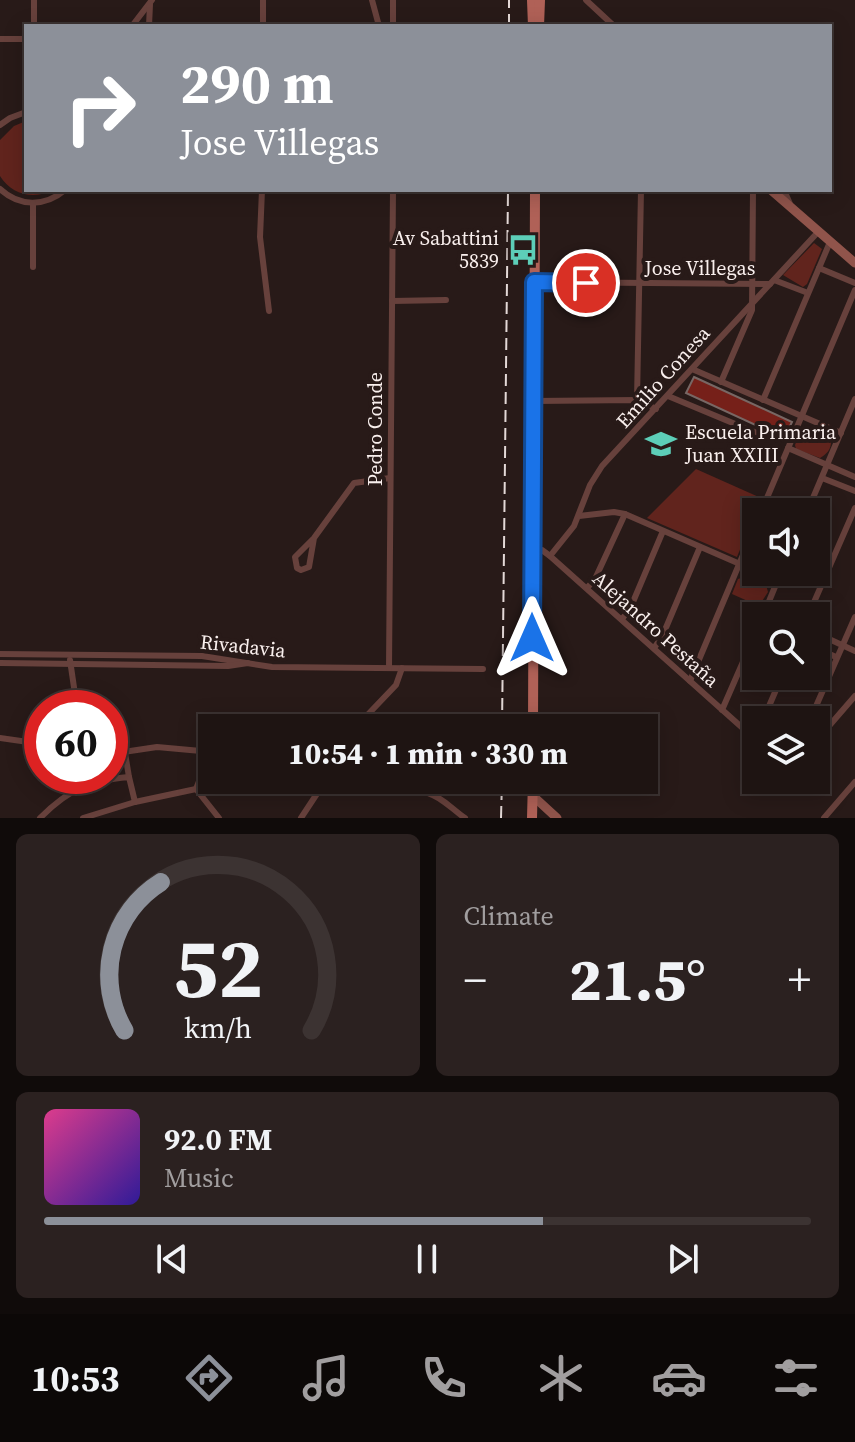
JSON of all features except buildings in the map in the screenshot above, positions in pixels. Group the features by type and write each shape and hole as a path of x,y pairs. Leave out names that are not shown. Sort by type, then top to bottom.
{"main road":[{"path":"532,0 536,24"},
{"path":"536,24 540,0"},
{"path":"533,714 535,192"},
{"path":"773,192 855,263"},
{"path":"532,818 533,796"},
{"path":"533,796 557,818"}],"street":[{"path":"34,0 34,24"},
{"path":"263,0 263,24"},
{"path":"372,0 378,24"},
{"path":"393,0 393,24"},
{"path":"586,0 612,24"},
{"path":"133,24 150,1"},
{"path":"149,24 150,1"},
{"path":"0,39 24,39"},
{"path":"1,123 24,113"},
{"path":"0,189 16,200 33,203 49,200 62,192"},
{"path":"262,192 260,251 269,311"},
{"name":"Pedro Conde","path":"389,668 393,192"},
{"path":"637,400 641,192"},
{"path":"721,382 748,323 753,301 753,192"},
{"path":"785,192 791,208"},
{"path":"33,203 33,267"},
{"name":"Emilio Conesa","path":"550,556 579,516 596,474 818,232"},
{"path":"763,400 830,242"},
{"path":"819,268 855,283"},
{"name":"Jose Villegas","path":"534,282 772,282 808,293"},
{"path":"767,498 855,290"},
{"path":"392,301 446,300"},
{"path":"692,369 841,433"},
{"path":"668,396 771,439"},
{"path":"813,498 855,399"},
{"path":"533,401 637,400 656,409"},
{"path":"788,448 855,477"},
{"path":"314,538 311,562 305,570 301,570 297,568 295,557 314,538 354,483 390,478"},
{"path":"822,478 855,491"},
{"path":"814,602 855,508"},
{"path":"579,516 614,512 625,514 742,564"},
{"path":"587,588 595,579 625,514"},
{"path":"622,619 630,609 663,531"},
{"path":"654,648 662,637 700,547"},
{"name":"Alejandro Pestaña","path":"532,549 542,550 550,556 742,726"},
{"path":"690,681 742,556"},
{"path":"816,706 855,617"},
{"path":"830,639 855,651"},
{"name":"Rivadavia","path":"0,654 202,656 272,667 483,669"},
{"path":"830,654 836,657"},
{"path":"69,655 74,690"},
{"path":"0,663 228,666 249,663"},
{"path":"722,710 742,664"},
{"path":"368,714 396,685 402,668"},
{"path":"830,725 855,696"},
{"path":"0,738 24,741"},
{"path":"128,752 157,747 198,751"},
{"path":"128,771 135,802"},
{"path":"40,818 71,790 98,781 129,777"},
{"path":"824,818 855,782"},
{"path":"196,789 198,785"},
{"path":"83,818 135,802 196,789"},
{"path":"196,789 219,818"},
{"path":"301,818 317,794"},
{"path":"429,794 465,818"}],"shaded area":[{"path":"24,122 24,192 48,192 24,194 11,188 0,176 0,140 14,126"},
{"path":"814,243 822,249 803,287 783,275"},
{"path":"807,426 830,436 830,449 820,458 796,449 802,428"},
{"path":"696,469 761,498 742,498 742,545 737,557 647,518"},
{"path":"742,578 742,586 766,586 768,592 762,602 750,602 732,594 738,579"}],"railway":[{"path":"509,0 509,24"},
{"path":"502,714 508,192"},
{"path":"501,818 502,794"}],"place":[{"name":"Av Sabattini 5839","path":"523,250"},
{"name":"Escuela Primaria Juan XXIII","path":"661,444"}],"route":[{"path":"532,638 534,282 586,283"}]}
